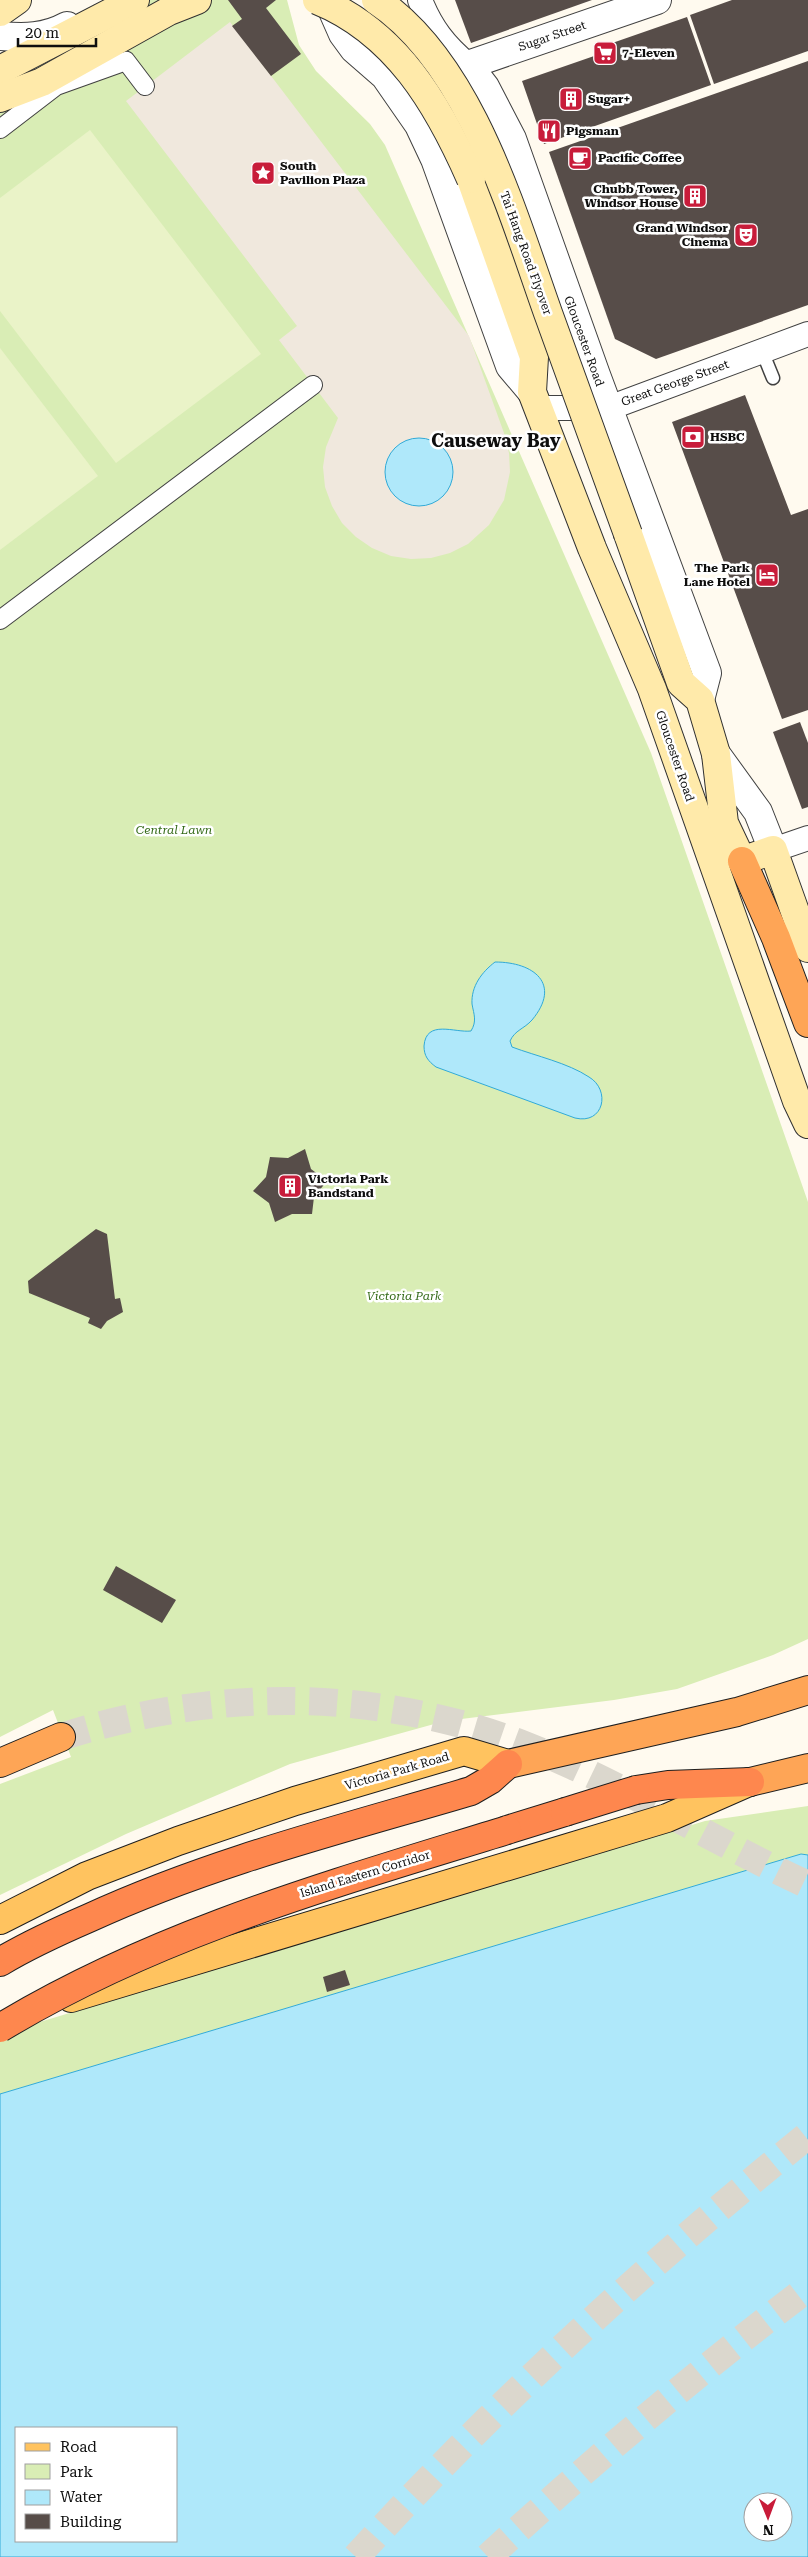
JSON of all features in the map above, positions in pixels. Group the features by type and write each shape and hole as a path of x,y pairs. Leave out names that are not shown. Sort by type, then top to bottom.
{"highway":[{"path":"742,861 796,953 808,1023"},
{"name":"Victoria Park Road","path":"508,1764 737,1712 808,1690"},
{"path":"0,1763 61,1737"},
{"path":"0,1962 57,1932 161,1887 298,1841 471,1791 490,1780 508,1764"},
{"path":"750,1782 808,1768"},
{"name":"Island Eastern Corridor","path":"0,2028 69,1989 202,1929 306,1892 636,1790 668,1785 750,1782"}],"main road":[{"path":"0,12 17,0"},
{"path":"0,70 135,0"},
{"path":"0,98 42,82 169,11 197,0"},
{"name":"Gloucester Road","path":"317,0 347,14 383,41 422,85 441,116 471,179 534,357 535,400 592,548 652,689 797,1101 808,1124"},
{"name":"Tai Hang Road Flyover","path":"376,0 398,19 433,56 449,78 475,125 503,188 628,534 691,692"},
{"path":"691,692 716,754 724,823 742,861 772,850 796,953"},
{"name":"Victoria Park Road","path":"0,1920 87,1876 295,1801 464,1751 508,1764"},
{"path":"0,2019 667,1818 750,1782"}],"street":[{"path":"0,36 29,38 46,36 75,22 109,0"},
{"name":"Gloucester Road","path":"328,0 343,34 354,49 379,64 419,125 435,159 510,366 535,400"},
{"name":"Gloucester Road","path":"420,0 434,30 456,67 485,87 512,139 707,673 691,692"},
{"name":"Sugar Street","path":"456,67 657,0"},
{"path":"0,129 56,86 126,61 145,86"},
{"name":"Great George Street","path":"535,400 609,408 808,334"},
{"path":"0,620 312,385"},
{"path":"716,754 758,812 772,850 808,838"}],"lane":[{"path":"762,351 773,378"}],"green space":[{"name":"Victoria Park","path":"140,0 287,0 299,45 316,71 370,124 385,145 651,753 808,1202 808,1639 773,1655 677,1689 614,1700 445,1721 290,1764 126,1834 0,1895 0,1784 71,1757 53,1710 0,1737 0,68 13,60 25,75"},
{"path":"90,130 261,354 116,463 0,311 0,198"},
{"path":"0,348 98,476 0,550"},
{"path":"808,1806 808,1855 801,1854 0,2094 0,2034 705,1821"}],"shaded area":[{"path":"230,22 469,336 504,433 509,453 510,472 504,500 489,525 468,544 450,553 431,558 411,559 391,556 372,548 356,537 342,523 332,506 325,487 323,467 326,447 338,418 279,340 297,326 126,101"}],"water":[{"path":"412,438 426,438 438,443 448,453 453,465 453,479 448,491 438,501 426,506 412,506 400,501 390,491 385,479 385,465 390,453 400,443"},
{"path":"495,962 509,963 532,971 544,986 541,1007 532,1020 512,1037 510,1041 512,1047 552,1060 589,1077 596,1083 602,1098 598,1112 593,1116 585,1119 575,1118 436,1067 427,1058 424,1046 426,1038 430,1033 442,1029 471,1031 474,1021 472,997 475,985 486,970"},
{"path":"801,1854 808,1855 808,2557 0,2557 0,2094"}],"building":[{"path":"228,0 276,0 266,8 301,54 271,76 232,26 242,19"},
{"path":"455,0 592,0 471,43"},
{"path":"732,0 808,0 808,51 714,84 690,15"},
{"path":"687,17 711,85 544,144 522,81 597,55 595,49"},
{"path":"808,61 808,305 656,359 615,339 549,152"},
{"path":"745,395 791,515 808,509 808,710 782,719 672,422"},
{"path":"800,722 808,743 808,807 802,809 773,732"},
{"name":"Victoria Park Bandstand","path":"305,1149 311,1169 327,1181 314,1197 312,1214 292,1214 275,1222 269,1203 253,1191 266,1177 270,1157 288,1158"},
{"path":"96,1229 107,1234 115,1299 120,1298 123,1312 107,1321 101,1329 88,1323 90,1318 29,1293 28,1281"},
{"path":"116,1566 176,1600 162,1623 103,1590"},
{"path":"345,1970 350,1985 327,1992 323,1977"}],"tunnel":[{"path":"61,1737 118,1721 177,1709 236,1703 295,1701 354,1704 413,1713 470,1727 527,1746 563,1761 808,1885"},
{"path":"356,2557 463,2445 574,2337 689,2234 808,2135"},
{"path":"488,2557 645,2419 808,2288"}],"place":[{"name":"7-Eleven","path":"605,53"},
{"name":"Sugar+","path":"571,99"},
{"name":"Pigsman","path":"549,131"},
{"name":"Pacific Coffee","path":"580,158"},
{"name":"South Pavilion Plaza","path":"263,173"},
{"name":"Chubb Tower, Windsor House","path":"695,196"},
{"name":"Grand Windsor Cinema","path":"746,235"},
{"name":"HSBC","path":"693,437"},
{"name":"The Park Lane Hotel","path":"767,575"},
{"name":"Victoria Park Bandstand","path":"290,1186"}],"district":[{"name":"Causeway Bay","path":"496,441"}],"park label":[{"name":"Central Lawn","path":"174,830"}]}
